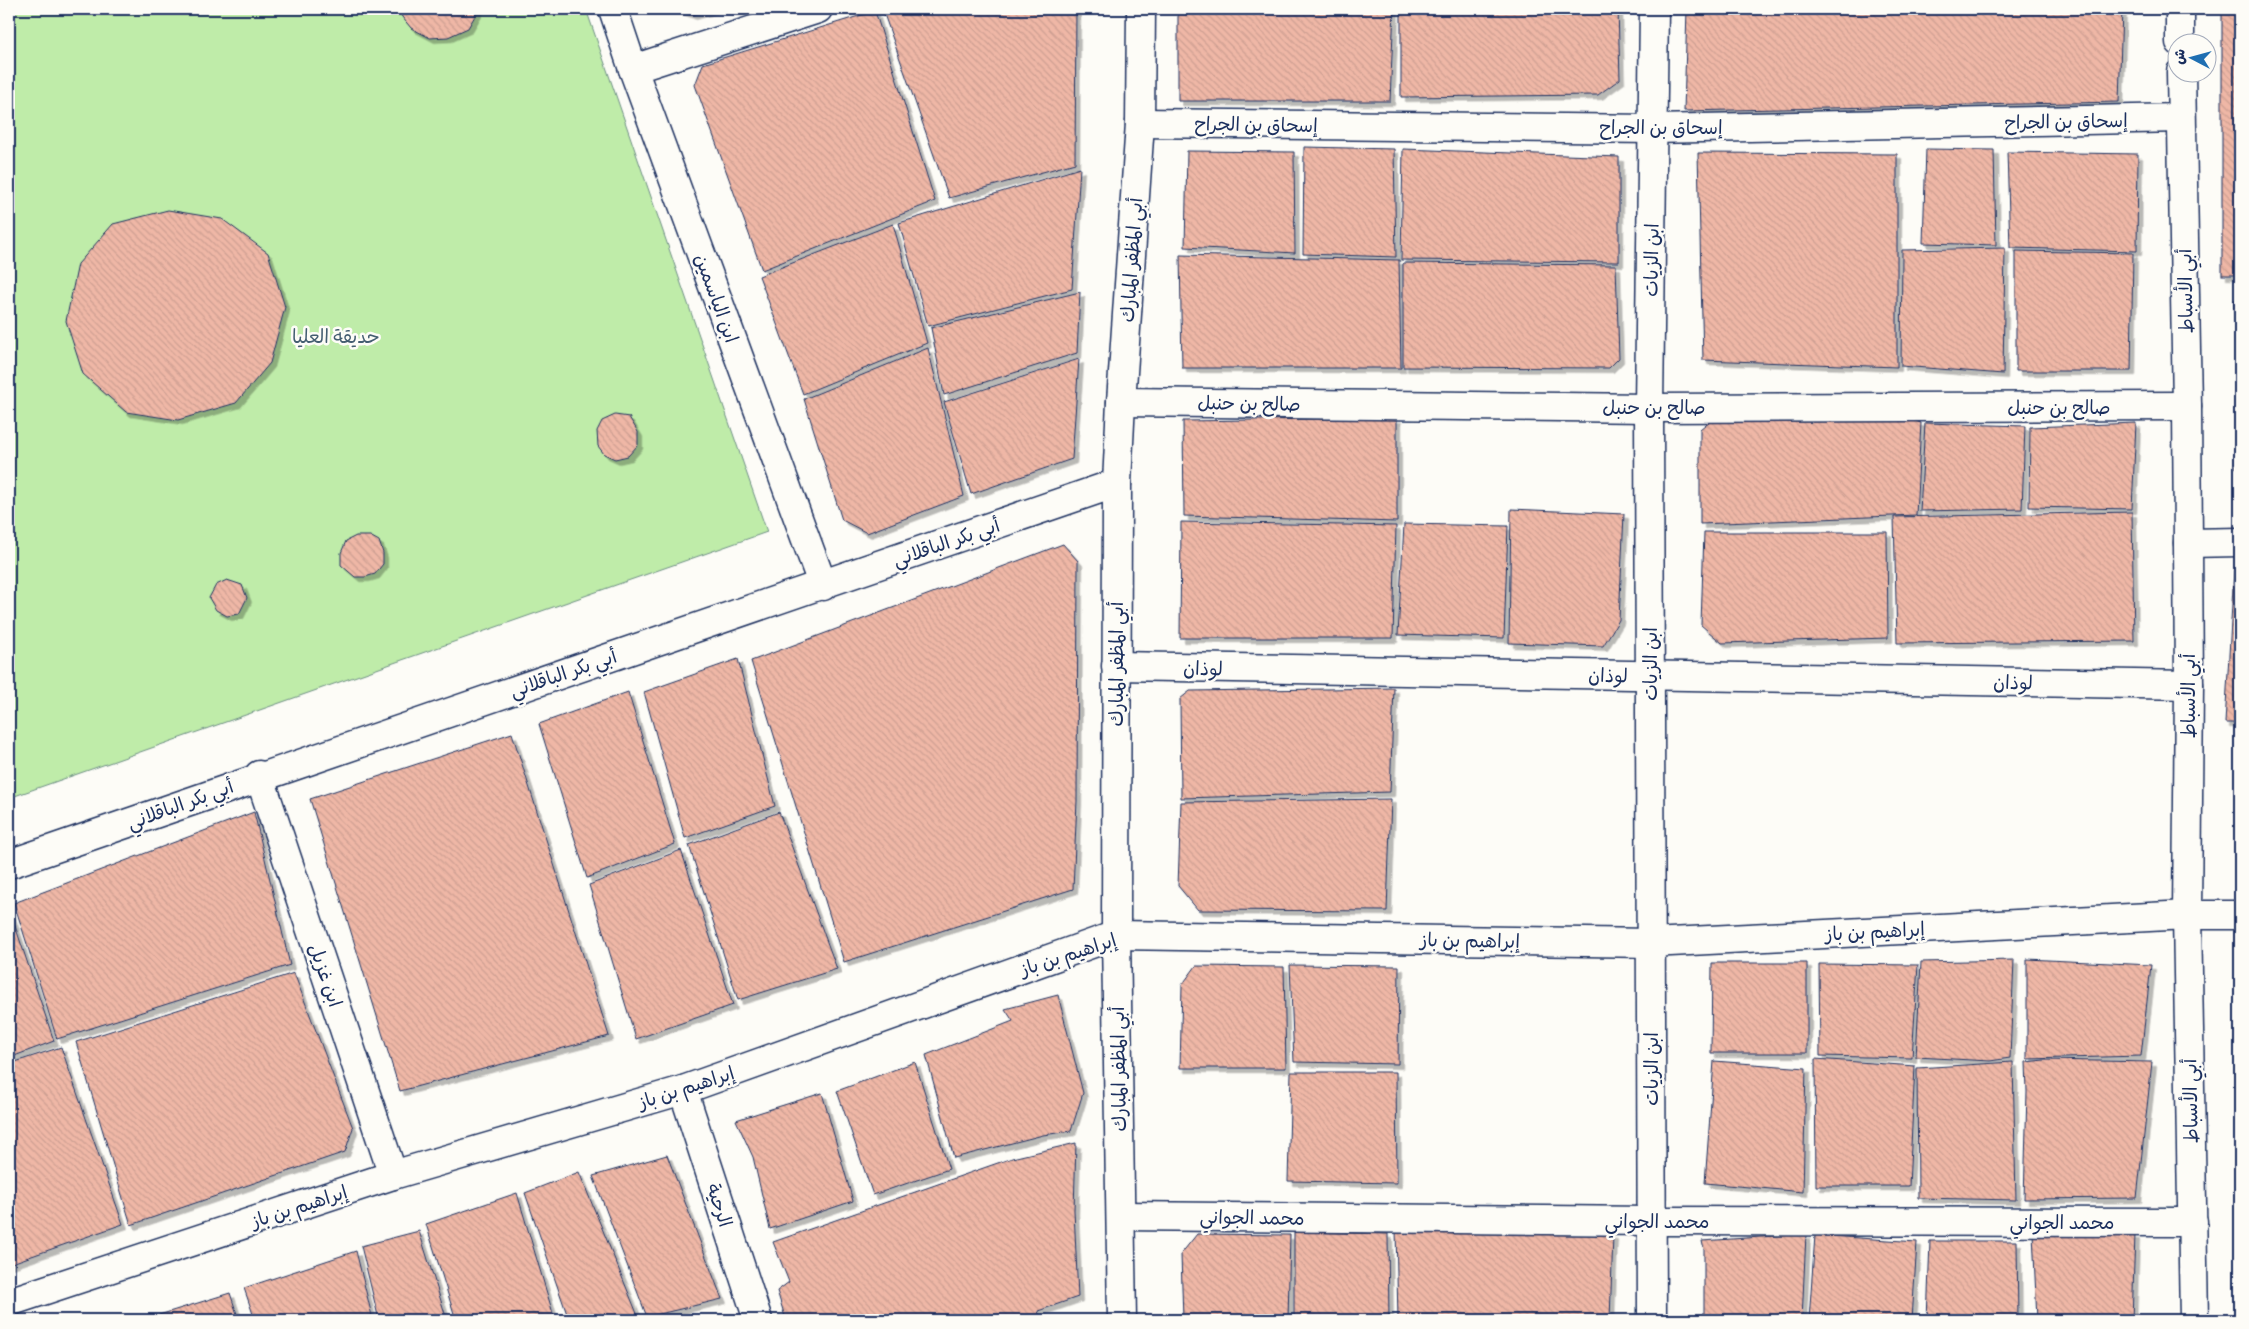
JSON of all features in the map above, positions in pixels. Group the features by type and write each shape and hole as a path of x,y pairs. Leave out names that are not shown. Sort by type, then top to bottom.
{"street":[{"name":"ابن الياسمين","path":"613,9 823,586"},
{"path":"633,68 818,9"},
{"name":"أبي المظفر المبارك","path":"1122,1320 1116,935 1117,482 1140,123 1141,9"},
{"name":"ابن الزيات","path":"1652,1320 1649,408 1654,9"},
{"path":"2180,9 2180,32"},
{"name":"أبي الأسباط","path":"2180,82 2187,406 2189,685 2187,915 2194,1320"},
{"name":"إسحاق بن الجراح","path":"1140,123 1654,128 2181,118"},
{"name":"صالح بن حنبل","path":"1121,402 1649,408 2187,406"},
{"name":"أبي بكر الباقلاني","path":"9,864 259,775 823,586 1117,482"},
{"path":"2188,543 2240,542"},
{"name":"لوذان","path":"1116,666 2189,685"},
{"name":"ابن غزيل","path":"259,775 393,1175"},
{"name":"إبراهيم بن باز","path":"9,1302 393,1175 683,1090 1116,935 1651,943 2187,915 2240,915"},
{"name":"الرحية","path":"683,1090 758,1320"},
{"name":"محمد الجواني","path":"1121,1216 1652,1222 2193,1222"}],"green space":[{"name":"حديقة العليا","path":"9,9 586,9 767,532 9,798"}],"building":[{"path":"399,9 479,9 468,28 448,37 430,38 411,28 402,17"},
{"path":"676,9 713,9 692,15"},
{"path":"896,9 1076,9 1075,163 949,198 884,14"},
{"path":"1178,9 1394,9 1390,101 1178,101"},
{"path":"1401,9 1618,9 1620,79 1598,95 1401,97"},
{"path":"1687,9 2122,9 2119,102 1684,111"},
{"path":"2222,9 2240,9 2240,275 2222,275"},
{"path":"875,11 935,201 762,270 695,85 703,64"},
{"path":"1304,147 1394,149 1396,257 1303,254"},
{"path":"1403,149 1619,157 1619,262 1401,260"},
{"path":"1926,149 1994,150 1996,245 1923,243"},
{"path":"1187,151 1294,152 1295,253 1185,247"},
{"path":"2007,152 2138,154 2137,251 2010,248"},
{"path":"1698,153 1897,154 1897,367 1703,360"},
{"path":"1080,168 1072,289 928,326 899,223"},
{"path":"168,210 222,219 268,253 285,307 270,363 236,403 178,420 126,412 83,374 66,321 78,264 113,224"},
{"path":"893,224 927,343 803,394 759,276"},
{"path":"2005,248 2003,374 1901,366 1902,250"},
{"path":"2016,251 2133,253 2131,371 2016,371"},
{"path":"1180,255 1399,260 1401,368 1182,368"},
{"path":"1403,263 1616,265 1619,358 1609,368 1403,367"},
{"path":"1080,292 1077,353 944,395 931,328"},
{"path":"2234,300 2240,300 2240,468 2236,468"},
{"path":"928,348 964,496 867,533 842,520 804,399"},
{"path":"1079,359 1072,459 971,494 944,402"},
{"path":"615,415 629,417 638,432 638,445 628,456 615,459 604,454 598,446 597,431 602,421"},
{"path":"1397,418 1397,522 1184,516 1183,421"},
{"path":"1711,420 1914,421 1921,423 1916,515 1700,524 1700,429"},
{"path":"1925,423 2025,426 2022,509 1920,511"},
{"path":"2136,423 2132,509 2029,507 2030,427"},
{"path":"1511,509 1624,514 1619,620 1603,646 1509,643"},
{"path":"2132,512 2134,641 1897,643 1894,517"},
{"path":"1181,522 1396,526 1393,638 1180,638"},
{"path":"1404,524 1508,526 1504,638 1398,635"},
{"path":"1704,532 1887,532 1888,638 1722,643 1701,625"},
{"path":"356,536 370,536 379,541 383,553 383,564 375,574 355,577 341,565 341,553 346,541"},
{"path":"1063,544 1078,561 1077,801 1073,889 844,962 751,661"},
{"path":"2234,570 2240,570 2240,723 2225,723"},
{"path":"227,580 242,585 247,598 239,614 227,616 216,610 209,598 216,585"},
{"path":"738,659 775,806 685,838 644,692"},
{"path":"1394,688 1390,792 1181,798 1180,699 1190,691"},
{"path":"628,692 675,844 587,878 539,724"},
{"path":"512,733 609,1036 400,1091 310,799"},
{"path":"1391,799 1387,911 1198,910 1178,886 1181,802"},
{"path":"254,812 290,965 57,1039 14,903"},
{"path":"779,812 837,969 738,1000 689,845"},
{"path":"681,850 733,1005 636,1039 589,885"},
{"path":"9,908 54,1041 9,1058"},
{"path":"2027,959 2151,965 2141,1056 2027,1059"},
{"path":"2014,960 2010,1058 1990,1061 1916,1057 1921,962"},
{"path":"1712,963 1807,963 1807,1053 1711,1053"},
{"path":"1819,964 1918,965 1912,1058 1820,1056"},
{"path":"1290,965 1399,966 1398,1064 1294,1062"},
{"path":"1196,966 1284,967 1286,1068 1180,1068 1182,985"},
{"path":"294,973 353,1128 345,1152 131,1225 76,1042"},
{"path":"1058,995 1083,1093 1071,1131 1043,1135 954,1158 926,1055 1013,1021 1005,1009"},
{"path":"61,1047 123,1224 9,1264 9,1064"},
{"path":"1815,1059 1915,1066 1909,1186 1816,1186"},
{"path":"2044,1060 2152,1062 2137,1198 2024,1199 2026,1062"},
{"path":"1714,1061 1806,1068 1803,1192 1705,1183"},
{"path":"915,1062 949,1169 873,1195 837,1091"},
{"path":"2013,1062 2016,1200 1918,1198 1917,1068"},
{"path":"1291,1072 1396,1072 1397,1183 1288,1181"},
{"path":"822,1093 853,1201 770,1229 753,1157 736,1120"},
{"path":"1076,1143 1074,1210 1078,1297 1038,1311 1041,1320 786,1320 777,1291 789,1282 773,1242 1012,1158"},
{"path":"667,1155 722,1299 647,1317 593,1176"},
{"path":"579,1172 638,1316 623,1320 569,1320 525,1193"},
{"path":"517,1193 555,1320 456,1320 426,1224"},
{"path":"1396,1229 1613,1235 1610,1320 1398,1320"},
{"path":"419,1231 447,1320 379,1320 361,1246"},
{"path":"1294,1232 1388,1234 1389,1320 1294,1320"},
{"path":"2033,1233 2135,1235 2132,1320 2037,1320"},
{"path":"1197,1234 1290,1235 1288,1320 1183,1320 1181,1254"},
{"path":"1806,1234 1802,1320 1704,1320 1704,1250 1702,1241"},
{"path":"1815,1235 1917,1242 1912,1320 1809,1320"},
{"path":"1930,1241 2017,1241 2018,1320 1927,1320"},
{"path":"356,1251 373,1320 255,1320 244,1288"},
{"path":"230,1293 239,1320 143,1320"}]}
